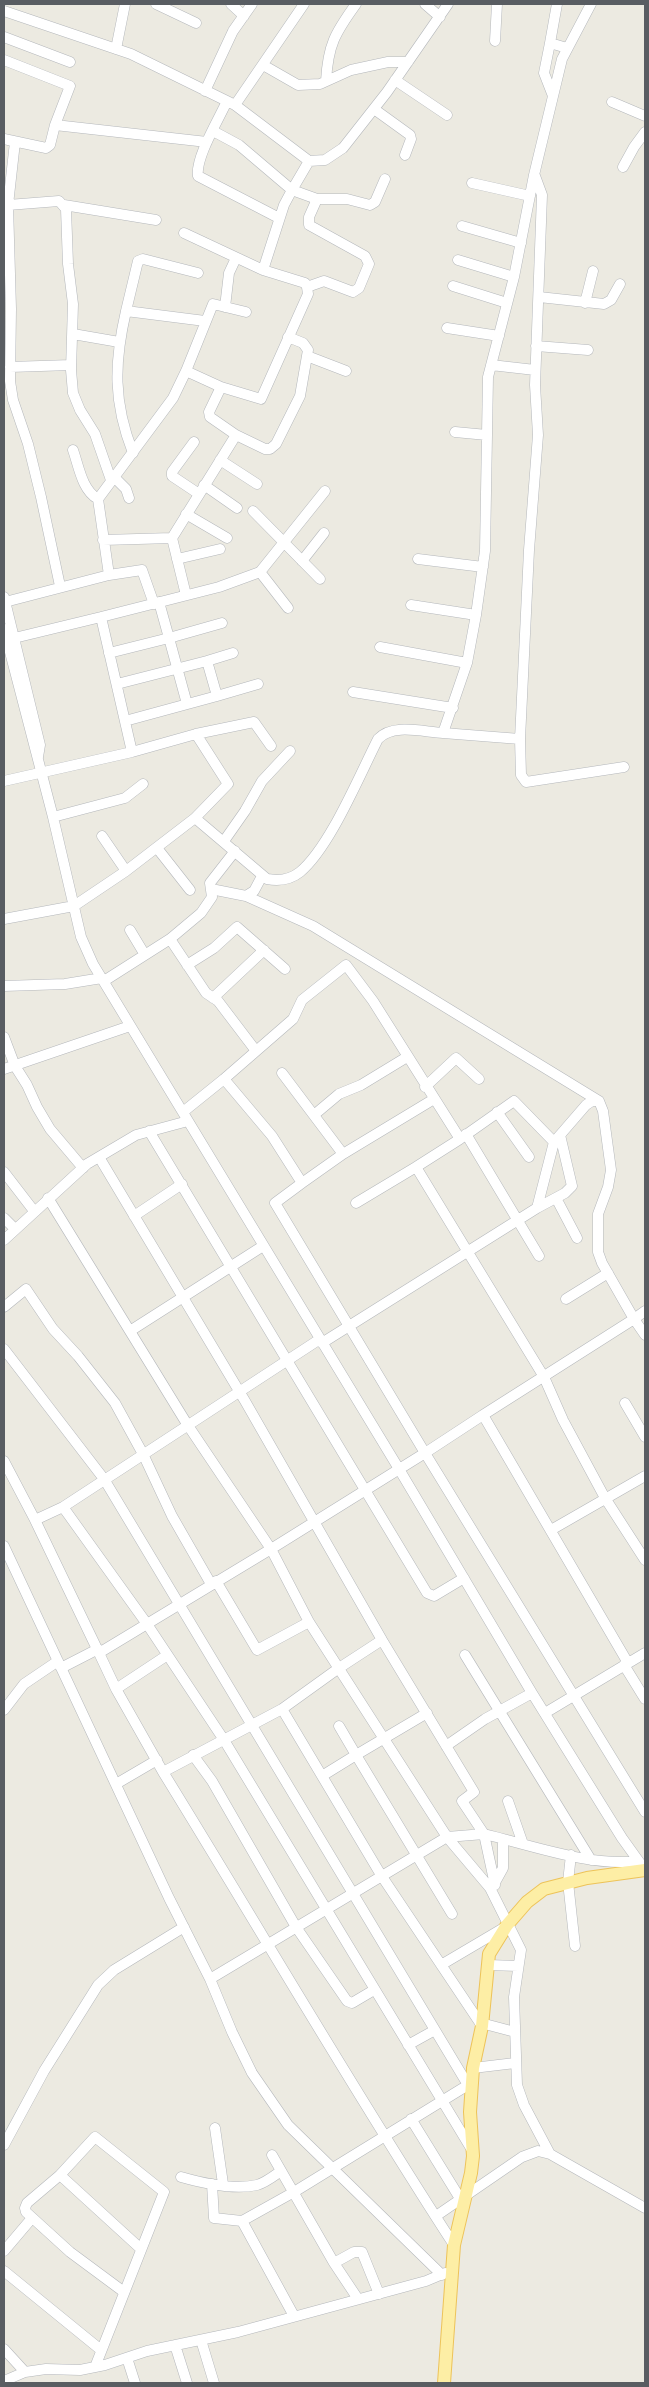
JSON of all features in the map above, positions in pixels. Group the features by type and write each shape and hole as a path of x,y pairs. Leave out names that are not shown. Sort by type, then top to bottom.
{"main road":[{"path":"444,2383 447,2272 471,2173 470,2085 481,2024 489,1954 507,1925 527,1902 544,1889 568,1882 642,1870"}],"street":[{"path":"116,49 125,4"},
{"path":"156,4 196,23"},
{"path":"231,4 244,16"},
{"path":"205,91 233,31 252,4"},
{"path":"279,218 198,176 197,171 213,131 231,103 263,65 304,4"},
{"path":"326,81 327,57 332,41 356,4"},
{"path":"425,4 440,17"},
{"path":"4,11 131,54 231,103 309,161 325,160 343,148 374,109 448,4"},
{"path":"495,41 497,4"},
{"path":"553,96 544,73 557,4"},
{"path":"443,733 467,663 483,567 488,377 514,277 534,174 562,58 591,4"},
{"path":"4,37 70,62"},
{"path":"550,43 567,48"},
{"path":"4,60 70,86 55,125 50,145 46,148 4,138"},
{"path":"263,65 298,84 326,81 351,70 388,62 408,62"},
{"path":"395,80 447,115"},
{"path":"612,102 645,116"},
{"path":"374,109 410,135 411,139 405,155"},
{"path":"55,125 207,142"},
{"path":"213,131 239,145 292,190 317,199 347,199 370,205 375,202 385,180"},
{"path":"623,167 634,146 645,132"},
{"path":"15,142 6,205 12,309 10,367 13,400 30,452 60,586"},
{"path":"263,270 279,218 292,190 309,161"},
{"path":"534,174 542,195 535,370 538,435 529,550 520,739 521,775 526,782 624,768"},
{"path":"472,183 530,196"},
{"path":"307,287 324,281 353,292 359,288 368,264 365,256 309,225 309,217 317,199"},
{"path":"6,205 59,202 64,205 156,220"},
{"path":"64,205 66,209 68,264 73,304 71,365 73,393 80,410 96,434 112,479 126,490 129,498"},
{"path":"462,226 521,243"},
{"path":"184,232 263,270 304,283 308,294 261,399 221,387 186,371"},
{"path":"225,307 229,273 236,258"},
{"path":"134,453 124,429 118,392 116,360 138,261 143,259 198,273"},
{"path":"458,260 514,277"},
{"path":"586,303 593,271"},
{"path":"539,297 598,305 608,303 620,284"},
{"path":"453,286 507,303"},
{"path":"109,575 98,499 168,406 186,371 213,304 246,312"},
{"path":"126,311 205,321"},
{"path":"447,328 499,336"},
{"path":"73,334 119,342"},
{"path":"221,387 209,412 210,417 236,435 265,449 276,444 300,396 306,356 307,346 288,337"},
{"path":"536,346 588,350"},
{"path":"306,356 346,371"},
{"path":"10,367 71,365"},
{"path":"491,365 535,370"},
{"path":"455,432 487,434"},
{"path":"186,595 172,538 236,435"},
{"path":"194,442 172,472 172,476 237,508"},
{"path":"73,450 86,488 90,495 98,499"},
{"path":"220,460 257,484"},
{"path":"10,639 157,603 234,582 260,572 325,491"},
{"path":"253,511 320,579"},
{"path":"186,514 227,538"},
{"path":"302,561 324,533"},
{"path":"103,540 172,538"},
{"path":"177,559 220,549"},
{"path":"418,559 483,567"},
{"path":"187,704 169,638 157,603 142,570 109,575 4,600 10,639 81,937 130,1026 399,1469 532,1693 642,1870"},
{"path":"260,572 288,608"},
{"path":"411,605 476,615"},
{"path":"101,617 132,752"},
{"path":"109,653 222,623"},
{"path":"4,629 10,639"},
{"path":"380,647 467,663"},
{"path":"116,684 233,653"},
{"path":"207,661 217,696"},
{"path":"125,722 258,684"},
{"path":"353,692 453,708"},
{"path":"4,781 41,771 132,752 196,734 254,722 271,746"},
{"path":"195,818 267,880 278,881 299,873 315,854 329,833 378,739 384,733 394,730 520,739"},
{"path":"4,919 74,906 158,848 195,818 228,784 196,734"},
{"path":"224,841 245,811 262,781 290,751"},
{"path":"53,817 125,798 143,784"},
{"path":"102,836 126,871"},
{"path":"158,848 190,890"},
{"path":"4,986 65,984 103,980 170,939 201,913 212,897 210,883 235,852"},
{"path":"246,896 254,891 262,876"},
{"path":"211,889 246,896 314,926 599,1101 611,1170 608,1187 598,1214 597,1242 600,1258 645,1335"},
{"path":"187,965 214,948 237,927 285,969"},
{"path":"130,930 145,955"},
{"path":"170,939 206,994 218,1001 256,1051"},
{"path":"213,998 264,950"},
{"path":"4,1240 82,1168 136,1135 185,1117 224,1079 293,1019 302,1000 346,965 373,1000 434,1099 463,1136 539,1256"},
{"path":"4,1069 130,1026"},
{"path":"4,1037 15,1066 50,1129 82,1168"},
{"path":"314,1115 340,1094 407,1057"},
{"path":"426,1086 456,1058 479,1079"},
{"path":"282,1073 343,1154"},
{"path":"224,1079 272,1136 302,1183"},
{"path":"434,1099 343,1154 275,1203 425,1453 645,1812"},
{"path":"35,1520 63,1507 287,1360 350,1327 537,1208 566,1193 572,1186 557,1138 514,1101 416,1167 356,1203"},
{"path":"537,1208 557,1138 586,1105 592,1101 599,1101"},
{"path":"497,1112 529,1157"},
{"path":"150,1131 364,1491 430,1596 434,1596 464,1578"},
{"path":"99,1157 239,1391 382,1640 474,1792 462,1801 484,1834 492,1887 507,1925 521,1950 515,1988 515,2063 517,2085 520,2097 550,2154"},
{"path":"416,1167 469,1251 544,1377 605,1498 645,1560"},
{"path":"4,1172 34,1211"},
{"path":"134,1216 182,1184"},
{"path":"48,1198 187,1424 271,1549 309,1622 447,1837 492,1887"},
{"path":"556,1198 577,1238"},
{"path":"4,1218 15,1228"},
{"path":"130,1331 263,1246"},
{"path":"566,1299 608,1273"},
{"path":"4,1307 26,1289 53,1328 115,1403 143,1454 172,1516 257,1650 309,1622"},
{"path":"4,1710 24,1684 59,1665 98,1651 147,1624 425,1453 645,1311"},
{"path":"4,1349 104,1479 178,1605 252,1724 351,1893 470,2085 384,2135 294,2192 242,2221 214,2218 212,2184"},
{"path":"624,1403 645,1437"},
{"path":"483,1415 551,1530 645,1699"},
{"path":"4,1462 35,1520 116,1689 164,1772 384,2135 454,2245"},
{"path":"551,1530 645,1476"},
{"path":"63,1507 147,1624 166,1656 224,1740 472,2150"},
{"path":"4,1546 210,1979 240,2051 265,2094 288,2125 331,2168 447,2272"},
{"path":"164,1772 282,1709 382,1640"},
{"path":"545,1713 645,1653"},
{"path":"465,1655 591,1860"},
{"path":"116,1689 166,1656"},
{"path":"446,1746 532,1693"},
{"path":"282,1709 381,1875 481,2024 515,2032"},
{"path":"322,1776 427,1713"},
{"path":"339,1726 452,1914"},
{"path":"193,1756 212,1781 296,1927 349,2004 374,1990"},
{"path":"116,1784 157,1760"},
{"path":"508,1801 523,1844"},
{"path":"210,1979 447,1837 484,1834 591,1860 642,1870"},
{"path":"492,1887 502,1868 503,1839"},
{"path":"571,1855 568,1882 575,1946"},
{"path":"441,1965 507,1925"},
{"path":"4,2145 40,2077 98,1985 114,1970 184,1927"},
{"path":"488,1965 518,1966"},
{"path":"408,2045 435,2030"},
{"path":"473,2068 515,2063"},
{"path":"412,2119 464,2198"},
{"path":"215,2128 223,2184"},
{"path":"95,2367 164,2192 95,2137 60,2175 27,2203 24,2208 32,2218 70,2252 124,2292"},
{"path":"436,2216 522,2157 538,2151 550,2154 645,2208"},
{"path":"272,2155 334,2263 358,2299"},
{"path":"181,2177 212,2184 257,2185 281,2171"},
{"path":"60,2175 141,2248"},
{"path":"4,2251 32,2218"},
{"path":"242,2221 294,2316"},
{"path":"334,2263 354,2252 362,2252 379,2294"},
{"path":"4,2271 102,2350"},
{"path":"4,2381 25,2372 46,2369 80,2370 95,2367 379,2294 447,2272"},
{"path":"201,2340 214,2383"},
{"path":"175,2345 187,2383"},
{"path":"4,2349 25,2372"},
{"path":"127,2358 135,2383"}]}
